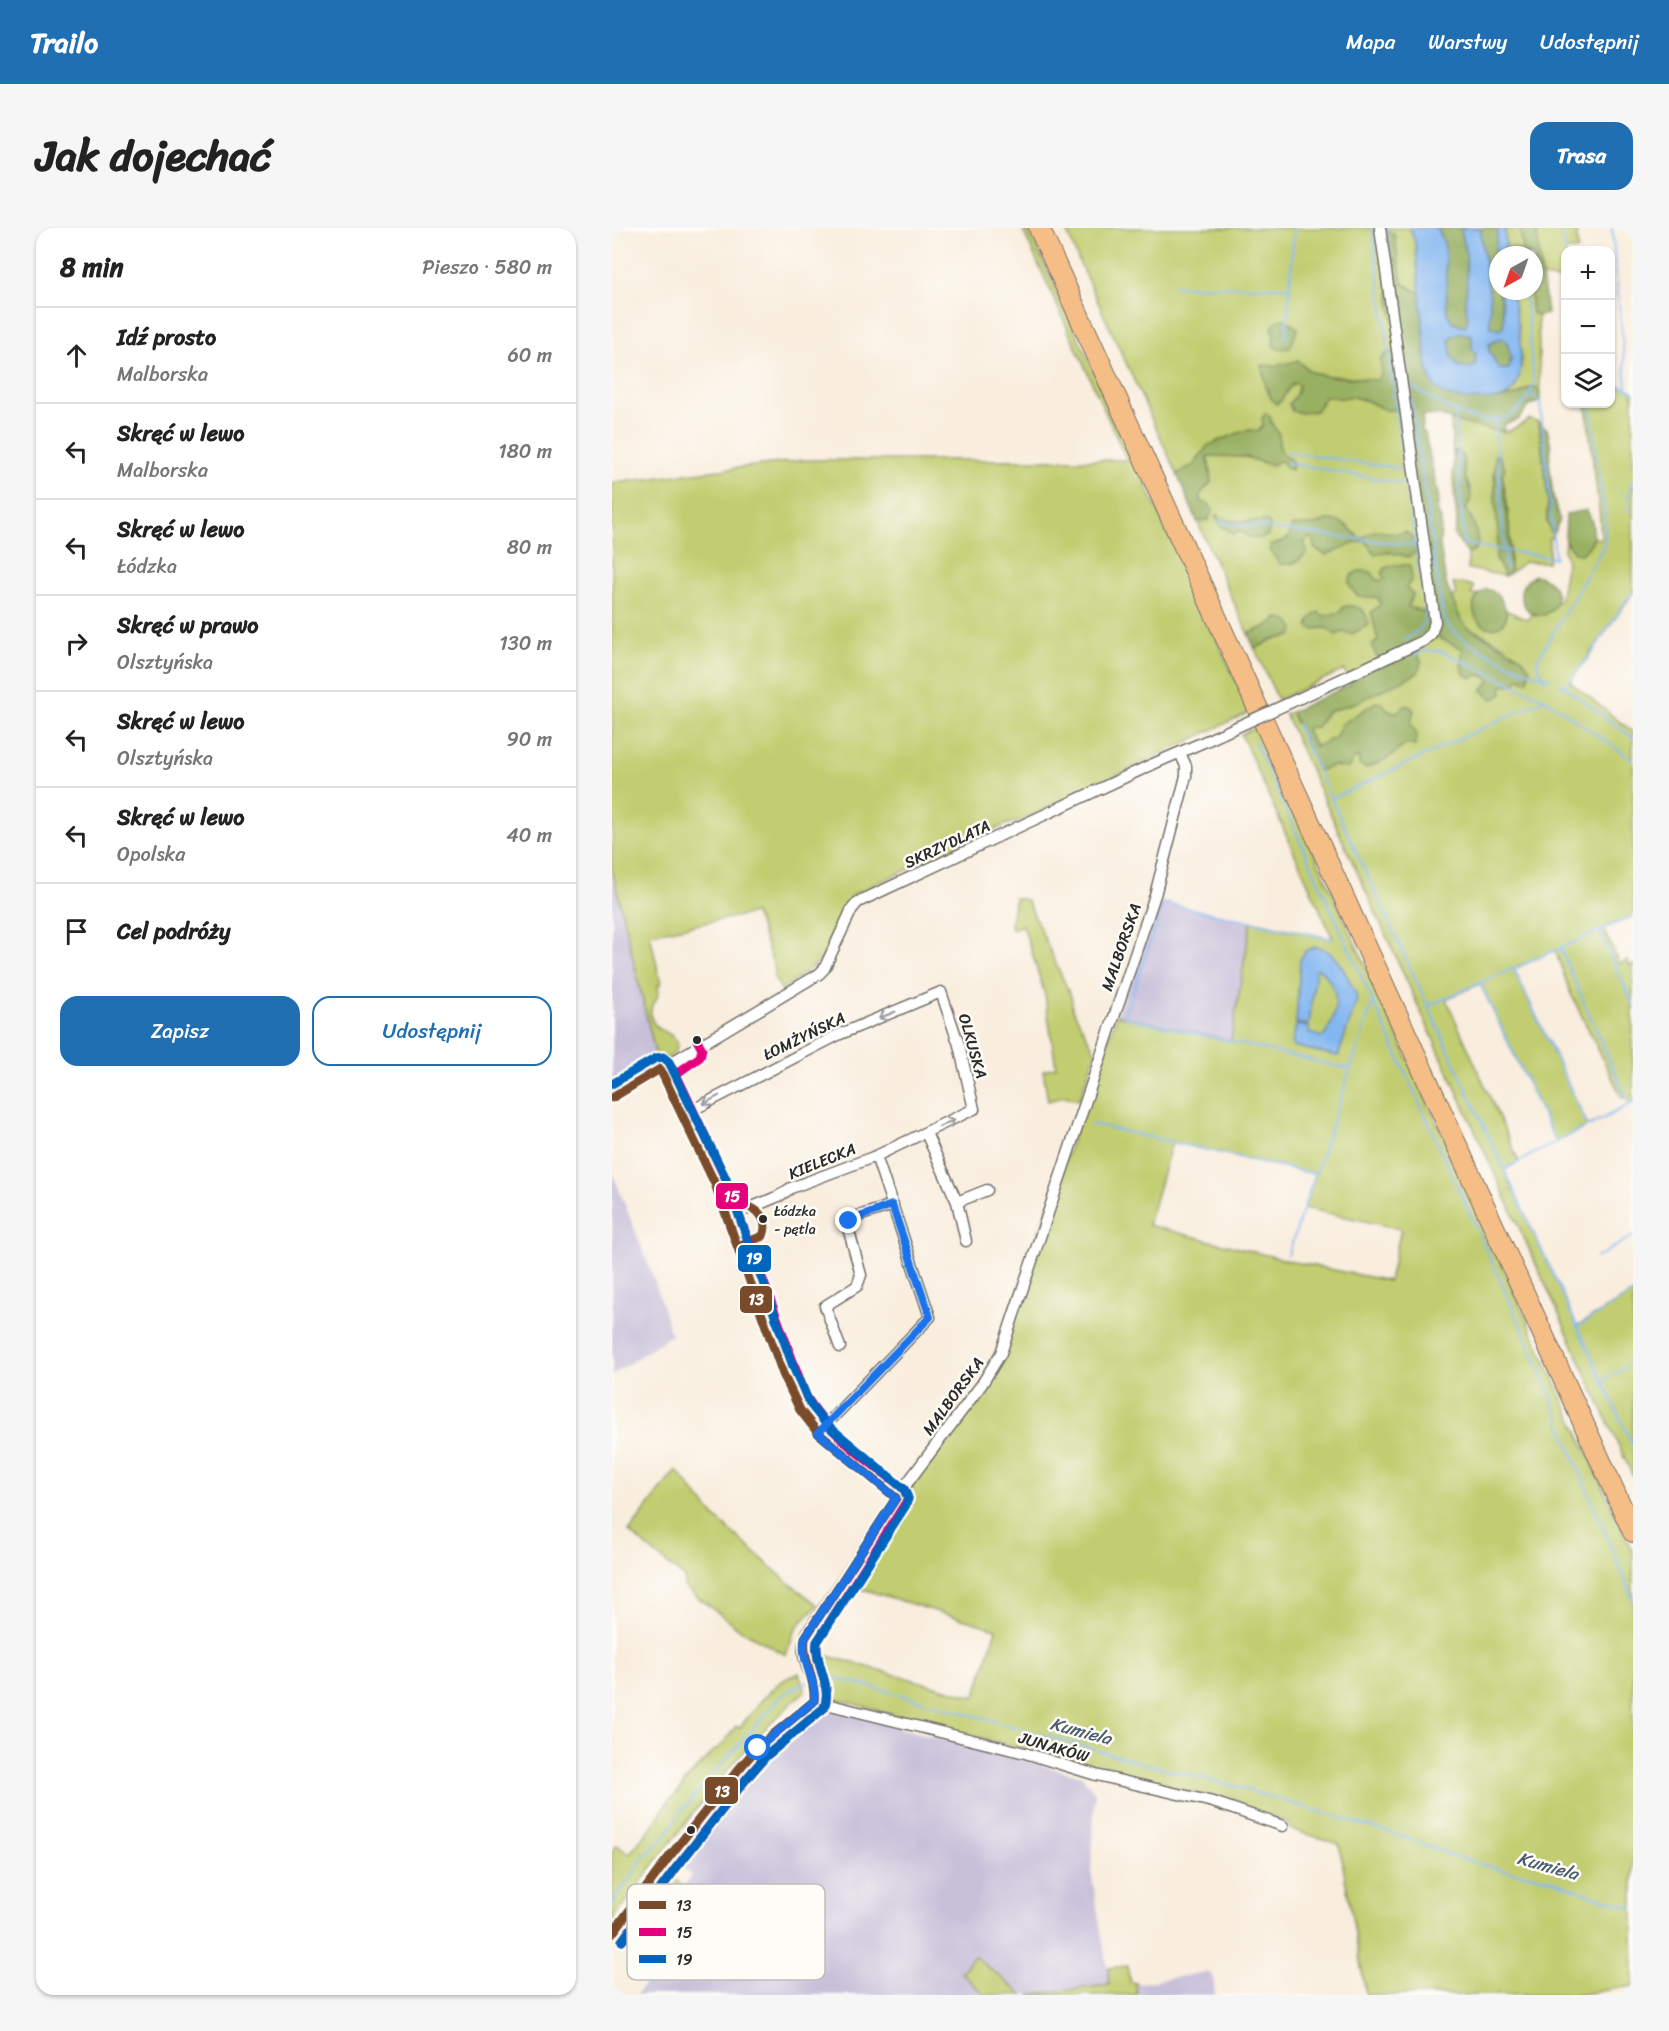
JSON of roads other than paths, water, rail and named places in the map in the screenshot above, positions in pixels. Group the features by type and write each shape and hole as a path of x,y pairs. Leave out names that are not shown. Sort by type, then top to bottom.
{"highway":[{"path":"1039,228 1633,1532"},
{"path":"1053,228 1633,1500"}],"street":[{"name":"SKRZYDLATA","path":"612,1098 819,974 824,969 852,909 858,902 1344,678 1423,641 1431,634 1435,622 1380,228"},
{"name":"MALBORSKA","path":"814,1696 803,1649 807,1633 896,1498 982,1384 1001,1353 1155,895 1186,776 1186,766 1180,753"},
{"name":"OLKUSKA","path":"941,992 959,1045 974,1109"},
{"name":"ŁOMŻYŃSKA","path":"683,1115 838,1035 941,992"},
{"path":"660,1069 728,1217 783,1374 800,1410 818,1433 896,1498"},
{"name":"KIELECKA","path":"728,1217 779,1196 791,1188 876,1156 974,1109"},
{"path":"926,1132 957,1202 966,1241"},
{"path":"818,1433 930,1317 876,1156"},
{"path":"957,1202 987,1190"},
{"path":"840,1347 825,1306 857,1286 861,1275 847,1224 852,1218 892,1205"},
{"path":"649,1884 738,1770 758,1748 814,1696"},
{"name":"JUNAKÓW","path":"814,1696 1025,1753 1096,1775 1213,1802 1283,1826"},
{"path":"612,1934 627,1914"}],"water":[{"path":"1410,228 1438,228 1445,247 1447,313 1453,323 1465,326 1468,319 1465,301 1466,253 1461,228 1480,228 1490,300 1490,326 1498,330 1503,328 1501,300 1514,300 1521,354 1521,369 1517,382 1511,392 1500,399 1463,399 1445,394 1438,389 1432,382 1427,368 1415,242","holes":["1459,333 1472,335 1472,350 1476,354 1475,366 1468,368 1458,366 1452,357 1449,341 1452,336","1501,338 1507,342 1511,357 1509,369 1499,369 1489,351 1489,344"]},
{"path":"1498,228 1505,228 1506,246 1496,246"},
{"path":"1315,947 1323,948 1335,958 1356,994 1357,1000 1338,1056 1292,1044 1296,1025 1309,1027 1309,1033 1323,1037 1333,1018 1336,1000 1334,992 1326,976 1316,969 1309,1025 1296,1023 1300,960 1306,950"}],"waterway":[{"path":"1286,337 1294,228"},
{"path":"1287,452 1404,469 1372,228"},
{"path":"1386,228 1443,616 1450,628 1483,651 1526,671 1550,678"},
{"path":"1561,228 1565,246"},
{"path":"1612,228 1627,388"},
{"path":"1172,286 1289,287"},
{"path":"1408,384 1441,404 1477,419 1494,420 1510,416 1524,404 1534,383 1526,300"},
{"path":"1615,384 1633,391"},
{"path":"1455,412 1464,544 1555,558 1540,402 1530,394"},
{"path":"1545,681 1537,663 1539,657 1603,548 1605,538 1605,519 1591,408"},
{"path":"1495,421 1506,568"},
{"path":"1288,463 1406,484 1426,615 1421,628 1405,640"},
{"path":"1628,511 1628,493 1633,480"},
{"path":"1218,522 1417,546"},
{"path":"1565,687 1592,653 1626,600 1633,593"},
{"path":"1414,654 1440,651 1545,699 1633,760"},
{"path":"1559,683 1633,738"},
{"path":"1331,799 1545,699"},
{"path":"1297,725 1633,1446"},
{"path":"1255,742 1541,1370 1569,1446 1633,1599"},
{"path":"1333,939 1164,903 1124,1017 1350,1069"},
{"path":"1428,1006 1633,916"},
{"path":"1599,931 1633,1004"},
{"path":"1560,948 1629,1104"},
{"path":"1514,969 1588,1126"},
{"path":"1480,983 1556,1142"},
{"path":"1288,1255 1373,1002"},
{"path":"1504,1169 1633,1103"},
{"path":"1091,1124 1315,1174"},
{"path":"1596,1258 1633,1236"},
{"path":"1577,1327 1633,1293"},
{"path":"1602,1381 1633,1363"},
{"name":"Kumiela","path":"815,1680 838,1679 872,1687 1146,1764 1237,1787 1407,1838 1454,1856 1505,1871 1546,1878 1633,1908"},
{"name":"Kumiela","path":"612,1906 616,1896 630,1879 643,1857 663,1839 683,1809 778,1700 787,1692 810,1681"}],"place":[{"name":"Łódzka - pętla","path":"763,1219"}]}
